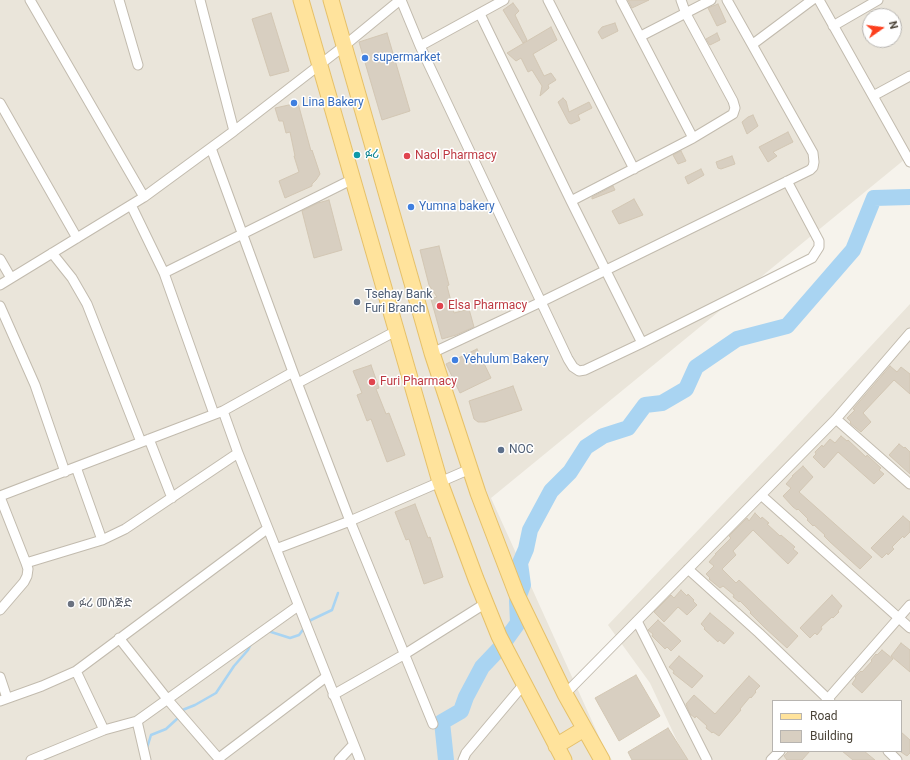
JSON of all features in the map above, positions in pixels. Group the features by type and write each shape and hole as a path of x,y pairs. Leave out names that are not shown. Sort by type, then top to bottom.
{"main road":[{"path":"301,0 440,482 499,636 564,760"},
{"path":"331,0 432,353 470,469 517,595 565,694 602,760"},
{"path":"556,746 584,729"}],"street":[{"path":"30,0 144,197"},
{"path":"119,0 138,65"},
{"path":"200,0 234,131"},
{"path":"0,285 144,197 234,131 320,63 344,46 400,0 420,46 568,359 573,367 578,371 586,370 642,343 812,258 819,247 819,241 787,180"},
{"path":"420,46 504,0"},
{"path":"548,0 634,169"},
{"path":"621,0 693,138"},
{"path":"571,201 693,138 733,114 735,108 734,101 686,14 681,0"},
{"path":"640,36 711,0"},
{"path":"432,353 541,302 813,167 814,162 812,153 753,44 727,0"},
{"path":"753,44 812,0"},
{"path":"819,0 910,162"},
{"path":"833,26 878,0"},
{"path":"480,14 642,343"},
{"path":"873,96 910,76"},
{"path":"0,103 77,238"},
{"path":"211,148 293,372 350,521 433,724"},
{"path":"164,273 353,179"},
{"path":"131,205 164,273 219,413 238,453 360,760"},
{"path":"52,253 72,278 87,304 145,441 172,498"},
{"path":"0,259 11,278"},
{"path":"0,306 35,385 65,472"},
{"path":"298,383 396,331"},
{"path":"565,694 836,419 909,335"},
{"path":"0,610 28,576 26,562 3,514 0,496 219,413 293,372"},
{"path":"836,419 910,484"},
{"path":"26,562 102,540 125,529 238,453"},
{"path":"76,467 102,540"},
{"path":"276,549 350,521 470,469"},
{"path":"761,495 910,628"},
{"path":"0,677 4,700 42,686 76,671 268,529"},
{"path":"688,569 759,633 828,700 910,605"},
{"path":"334,695 405,654 486,603"},
{"path":"31,760 104,730 137,721 298,606"},
{"path":"637,621 707,760"},
{"path":"119,638 168,700 220,759 326,677"},
{"path":"76,671 104,730"},
{"path":"463,760 466,753 524,684"},
{"path":"137,721 146,760"},
{"path":"339,760 354,745"},
{"path":"771,760 779,752"},
{"path":"889,752 897,760"}],"shaded area":[{"path":"0,0 910,0 910,155 491,498 606,752 612,760 0,760"},
{"path":"910,304 910,760 686,760 650,683 608,625"}],"building":[{"path":"628,0 649,0 632,8"},
{"path":"513,3 519,11 515,15 527,40 523,43 503,10"},
{"path":"718,4 726,22 717,26 708,8"},
{"path":"271,13 289,71 270,76 252,19"},
{"path":"615,23 618,31 602,39 598,32 602,27"},
{"path":"551,27 557,40 533,54 544,76 551,73 556,80 548,85 549,88 540,96 542,86 532,70 528,72 521,58 516,61 507,53"},
{"path":"387,33 410,111 382,120 359,42"},
{"path":"717,33 720,40 710,45 706,39"},
{"path":"563,98 566,101 569,112 589,102 592,108 578,115 580,120 571,124 569,123 558,102"},
{"path":"298,103 311,151 312,150 320,174 312,186 285,198 279,181 299,172 294,156 290,132 286,133 283,121 279,121 275,108"},
{"path":"753,115 758,126 747,134 742,122"},
{"path":"788,132 793,142 773,152 777,156 768,162 759,147"},
{"path":"681,151 686,161 678,164 673,155"},
{"path":"732,156 735,164 721,169 718,168 716,162"},
{"path":"701,169 704,175 688,184 685,177"},
{"path":"613,186 615,190 592,199 592,197"},
{"path":"634,199 643,215 619,224 612,211"},
{"path":"329,200 342,250 314,258 302,211 318,203"},
{"path":"439,246 449,285 447,286 454,313 469,309 474,327 442,339 431,299 437,297 429,285 420,250"},
{"path":"477,349 491,378 460,393 446,364"},
{"path":"371,365 379,388 376,389 386,414 389,413 405,455 387,462 371,419 367,421 357,395 362,393 353,371"},
{"path":"890,366 897,372 901,367 910,374 910,394 894,380 863,413 871,422 861,432 850,423 851,422 847,418"},
{"path":"513,386 522,410 485,422 478,422 474,419 469,401"},
{"path":"841,436 847,441 848,440 866,457 867,455 881,468 879,470 884,474 874,484 838,452 824,468 813,457 816,454 815,452 822,445 823,447 830,439 835,443"},
{"path":"899,444 910,452 910,474 889,455"},
{"path":"803,466 813,477 799,492 872,557 860,569 783,496 791,488 786,484"},
{"path":"415,504 428,538 430,537 443,577 424,584 409,539 406,540 395,512"},
{"path":"755,513 761,519 762,517 780,536 781,535 795,547 793,549 798,553 788,564 753,530 733,551 736,555 722,569 736,583 739,580 798,636 787,648 750,613 751,612 740,601 739,602 733,597 734,595 723,586 720,588 709,579 710,578 706,574 714,566 709,562 731,538 729,536 747,518 749,521"},
{"path":"903,516 910,522 910,532 904,538 903,536 892,547 894,549 888,555 887,553 882,558 871,548"},
{"path":"681,590 687,596 688,594 697,605 687,615 678,607 664,622 654,612 671,595 674,598"},
{"path":"832,595 842,606 838,611 839,612 821,627 822,629 817,635 815,633 810,638 800,628"},
{"path":"710,613 734,633 724,644 719,640 718,642 704,629 705,628 701,624"},
{"path":"658,620 681,641 671,651 667,647 665,649 648,630"},
{"path":"901,643 910,650 910,672 891,656"},
{"path":"882,650 893,659 862,693 852,684 856,678 855,677 861,671 862,672 876,654 877,655"},
{"path":"679,656 703,676 692,688 673,673 674,671 669,667"},
{"path":"636,675 660,716 619,741 595,698"},
{"path":"749,676 760,686 719,736 706,728 707,726 696,716 695,718 690,714 686,704 694,695 715,714"},
{"path":"668,728 688,760 632,760 628,752"},
{"path":"902,733 910,740 910,753 907,756 901,752"},
{"path":"788,752 809,752 802,760 787,760 784,756"},
{"path":"843,752 865,752 875,760 853,760"}],"waterway":[{"path":"446,760 442,722 461,711 466,697 482,667 500,648 518,623 517,601 523,585 520,563 526,549 530,530 551,491 570,472 586,447 603,436 628,428 645,405 662,403 686,389 696,367 737,339 787,326 853,250 874,198 910,197"},
{"path":"308,623 311,620 332,610 338,593"},
{"path":"268,631 290,638 299,635 305,627"},
{"path":"180,711 195,705 216,693 251,644"},
{"path":"147,748 151,735 166,729 179,716"}],"place":[{"name":"supermarket","path":"365,58"},
{"name":"Lina Bakery","path":"294,103"},
{"name":"ፉሪ","path":"357,155"},
{"name":"Naol Pharmacy","path":"407,156"},
{"name":"Yumna bakery","path":"411,207"},
{"name":"Tsehay Bank Furi Branch","path":"357,302"},
{"name":"Elsa Pharmacy","path":"440,306"},
{"name":"Yehulum Bakery","path":"455,360"},
{"name":"Furi Pharmacy","path":"372,382"},
{"name":"NOC","path":"501,450"},
{"name":"ፉሪ መስጅድ","path":"71,604"}]}
